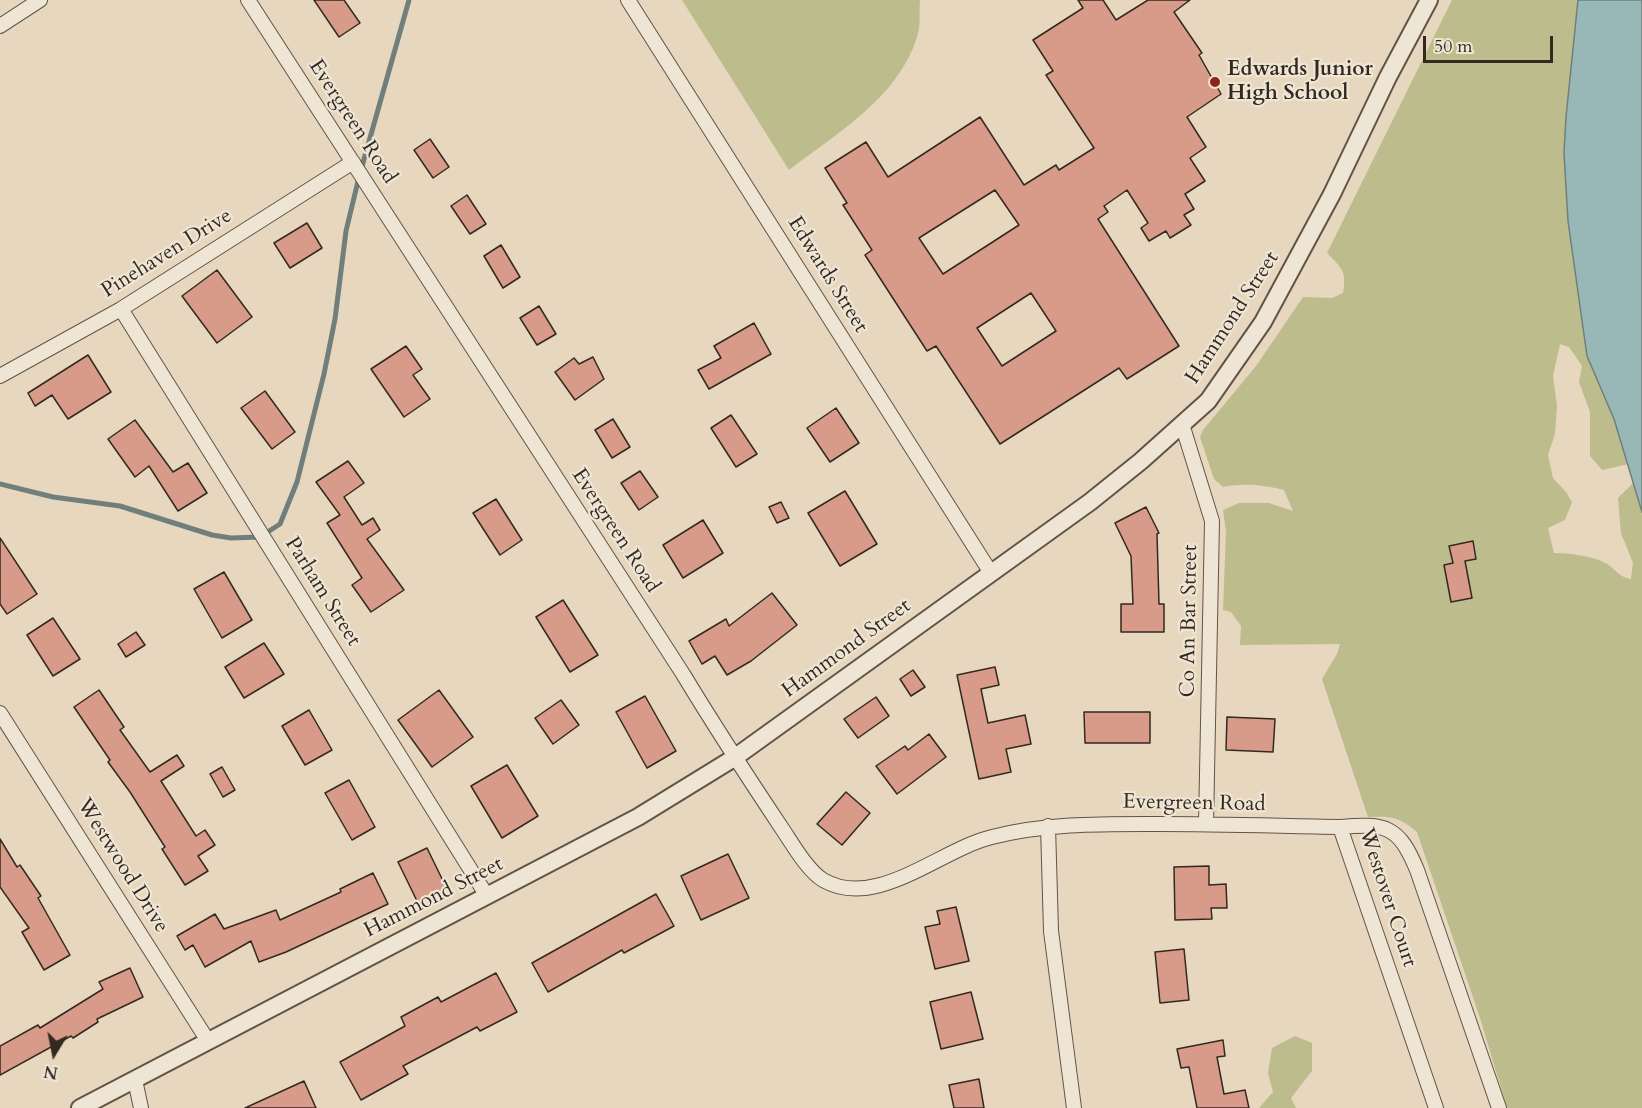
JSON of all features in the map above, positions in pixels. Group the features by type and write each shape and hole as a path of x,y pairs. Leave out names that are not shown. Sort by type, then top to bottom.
{"street":[{"path":"0,26 40,0"},
{"name":"Evergreen Road","path":"248,0 683,674 734,758 805,862 822,880 845,888 888,883 990,837 1048,826 1206,824 1340,827"},
{"name":"Edwards Street","path":"628,0 992,573"},
{"name":"Hammond Street","path":"80,1108 638,817 734,758 1090,502 1141,462 1208,400 1269,312 1332,194 1388,77 1429,0"},
{"name":"Pinehaven Drive","path":"0,376 121,309 353,162"},
{"name":"Parham Street","path":"121,309 487,896"},
{"name":"Co An Bar Street","path":"1182,424 1212,521 1206,824"},
{"name":"Westwood Drive","path":"0,713 208,1041"},
{"name":"Westover Court","path":"1436,1108 1340,827 1369,824 1387,829 1400,839 1411,856 1499,1108"},
{"path":"1048,826 1051,931 1074,1108"},
{"path":"135,1080 141,1108"}],"shaded area":[{"path":"682,0 920,0 919,28 908,59 881,96 846,128 789,170"},
{"path":"1452,0 1578,0 1564,153 1568,221 1587,356 1614,419 1629,464 1602,470 1590,456 1590,412 1579,382 1582,366 1569,347 1560,344 1553,376 1557,406 1555,434 1548,455 1553,478 1572,502 1565,520 1548,528 1554,553 1574,554 1596,559 1607,564 1623,577 1631,579 1633,563 1621,533 1618,498 1634,482 1642,512 1642,1108 1507,1108 1480,1018 1417,832 1395,818 1368,817 1322,679 1337,654 1340,644 1240,645 1241,626 1231,612 1223,610 1226,532 1223,510 1239,503 1269,503 1293,511 1284,490 1254,485 1223,487 1214,479 1200,437 1203,430 1256,366 1303,297 1332,298 1343,293 1344,275 1327,253"},
{"path":"1295,1036 1312,1043 1312,1071 1291,1098 1296,1108 1259,1108 1273,1092 1268,1073 1272,1048"}],"water":[{"path":"1578,0 1642,0 1642,512 1614,419 1587,356 1568,221 1564,153"}],"building":[{"path":"314,0 344,0 360,23 339,37"},
{"path":"1078,0 1103,0 1116,20 1148,0 1190,0 1174,12 1202,53 1199,55 1221,94 1187,117 1206,147 1190,158 1205,181 1185,194 1194,209 1184,215 1191,225 1170,238 1166,231 1149,241 1141,228 1148,223 1127,190 1104,206 1108,212 1098,219 1179,346 1127,379 1119,368 1000,444 936,346 927,351 865,255 872,250 843,205 847,203 825,168 866,142 888,177 980,117 1024,185 1056,165 1059,170 1094,148 1046,75 1053,71 1033,40 1083,8","holes":["995,190 1019,225 943,274 919,238","1031,293 1056,331 1002,366 977,328"]},
{"path":"430,139 449,167 433,178 414,150"},
{"path":"467,195 486,224 470,234 451,206"},
{"path":"307,223 322,248 290,268 274,243"},
{"path":"501,245 520,277 503,288 484,256"},
{"path":"217,270 252,317 217,343 182,296"},
{"path":"539,306 556,334 537,345 520,318"},
{"path":"754,323 771,354 709,389 698,370 721,358 714,346"},
{"path":"406,346 422,369 413,375 430,399 404,417 371,369"},
{"path":"88,355 111,392 68,419 52,395 35,406 28,393"},
{"path":"593,357 604,379 575,400 555,372 574,358 579,364"},
{"path":"265,391 295,432 272,449 241,408"},
{"path":"836,408 859,443 830,462 807,428"},
{"path":"731,415 757,454 736,467 711,428"},
{"path":"613,419 630,447 612,458 595,430"},
{"path":"135,420 173,472 188,463 207,493 178,511 149,466 135,477 108,439"},
{"path":"348,461 364,483 344,497 362,525 373,518 380,530 367,539 404,590 371,612 352,585 362,578 327,523 340,515 316,482"},
{"path":"640,471 658,497 639,510 621,483"},
{"path":"845,491 877,544 840,566 808,513"},
{"path":"496,499 522,540 500,555 473,513"},
{"path":"781,502 789,518 777,523 769,507"},
{"path":"1146,507 1159,533 1157,534 1159,604 1164,604 1164,632 1121,632 1121,604 1133,604 1131,556 1115,523"},
{"path":"703,520 723,553 683,578 663,545"},
{"path":"0,538 37,594 7,614 0,604"},
{"path":"1473,541 1476,559 1465,561 1472,598 1451,602 1444,565 1453,563 1449,546"},
{"path":"224,572 252,620 222,638 194,589"},
{"path":"772,593 797,625 751,661 727,675 715,656 702,664 689,641 726,619 729,626"},
{"path":"563,600 598,655 570,672 536,617"},
{"path":"53,618 80,659 53,676 27,635"},
{"path":"136,632 145,645 126,657 118,644"},
{"path":"264,643 284,674 244,698 225,667"},
{"path":"995,667 999,685 981,689 988,723 1025,715 1031,744 1006,749 1011,772 979,779 957,675"},
{"path":"913,670 925,687 911,696 900,679"},
{"path":"99,690 124,727 120,730 150,772 177,755 184,766 161,781 196,836 205,830 215,845 198,856 208,871 185,885 162,849 165,847 74,707"},
{"path":"439,690 473,737 432,767 398,720"},
{"path":"645,696 676,751 647,768 616,712"},
{"path":"876,697 889,716 858,738 844,719"},
{"path":"561,700 579,725 553,744 535,718"},
{"path":"309,710 332,750 305,765 282,726"},
{"path":"1084,712 1150,712 1150,743 1085,743"},
{"path":"1227,717 1275,719 1273,752 1226,750"},
{"path":"929,734 946,757 897,794 876,766 905,746 908,750"},
{"path":"507,765 538,816 502,838 471,786"},
{"path":"222,767 235,790 223,797 210,774"},
{"path":"349,780 375,827 352,840 325,793"},
{"path":"846,792 870,813 842,845 817,824"},
{"path":"0,839 17,867 20,865 41,896 38,898 70,955 44,970 22,932 29,928 0,887"},
{"path":"427,848 447,889 418,903 398,862"},
{"path":"728,854 749,898 701,920 681,876"},
{"path":"1209,866 1209,885 1226,884 1227,908 1211,908 1212,919 1175,920 1174,867"},
{"path":"373,873 388,904 286,952 259,962 251,941 205,967 193,945 185,950 177,936 215,914 224,929 276,910 280,920 341,892 340,889"},
{"path":"656,894 674,926 624,953 622,950 548,992 532,963"},
{"path":"956,907 969,961 935,969 925,927 940,924 937,911"},
{"path":"1184,949 1189,1000 1160,1003 1155,952"},
{"path":"130,968 143,997 97,1019 98,1022 73,1038 71,1036 0,1075 0,1046 38,1025 40,1028 103,989 99,982"},
{"path":"496,973 517,1012 480,1031 477,1027 403,1066 408,1074 361,1100 340,1062 405,1026 401,1017 438,997 441,1002"},
{"path":"971,992 983,1039 941,1049 930,1002"},
{"path":"1223,1040 1225,1056 1217,1057 1224,1094 1245,1090 1249,1108 1197,1108 1189,1067 1181,1068 1177,1049"},
{"path":"979,1079 984,1108 954,1108 949,1085"},
{"path":"304,1081 316,1108 245,1108"}],"waterway":[{"path":"0,484 53,497 120,506 212,535 231,538 260,537 280,524 297,482 324,374 335,319 346,231 409,0"}],"place":[{"name":"Edwards Junior High School","path":"1215,82"}]}
